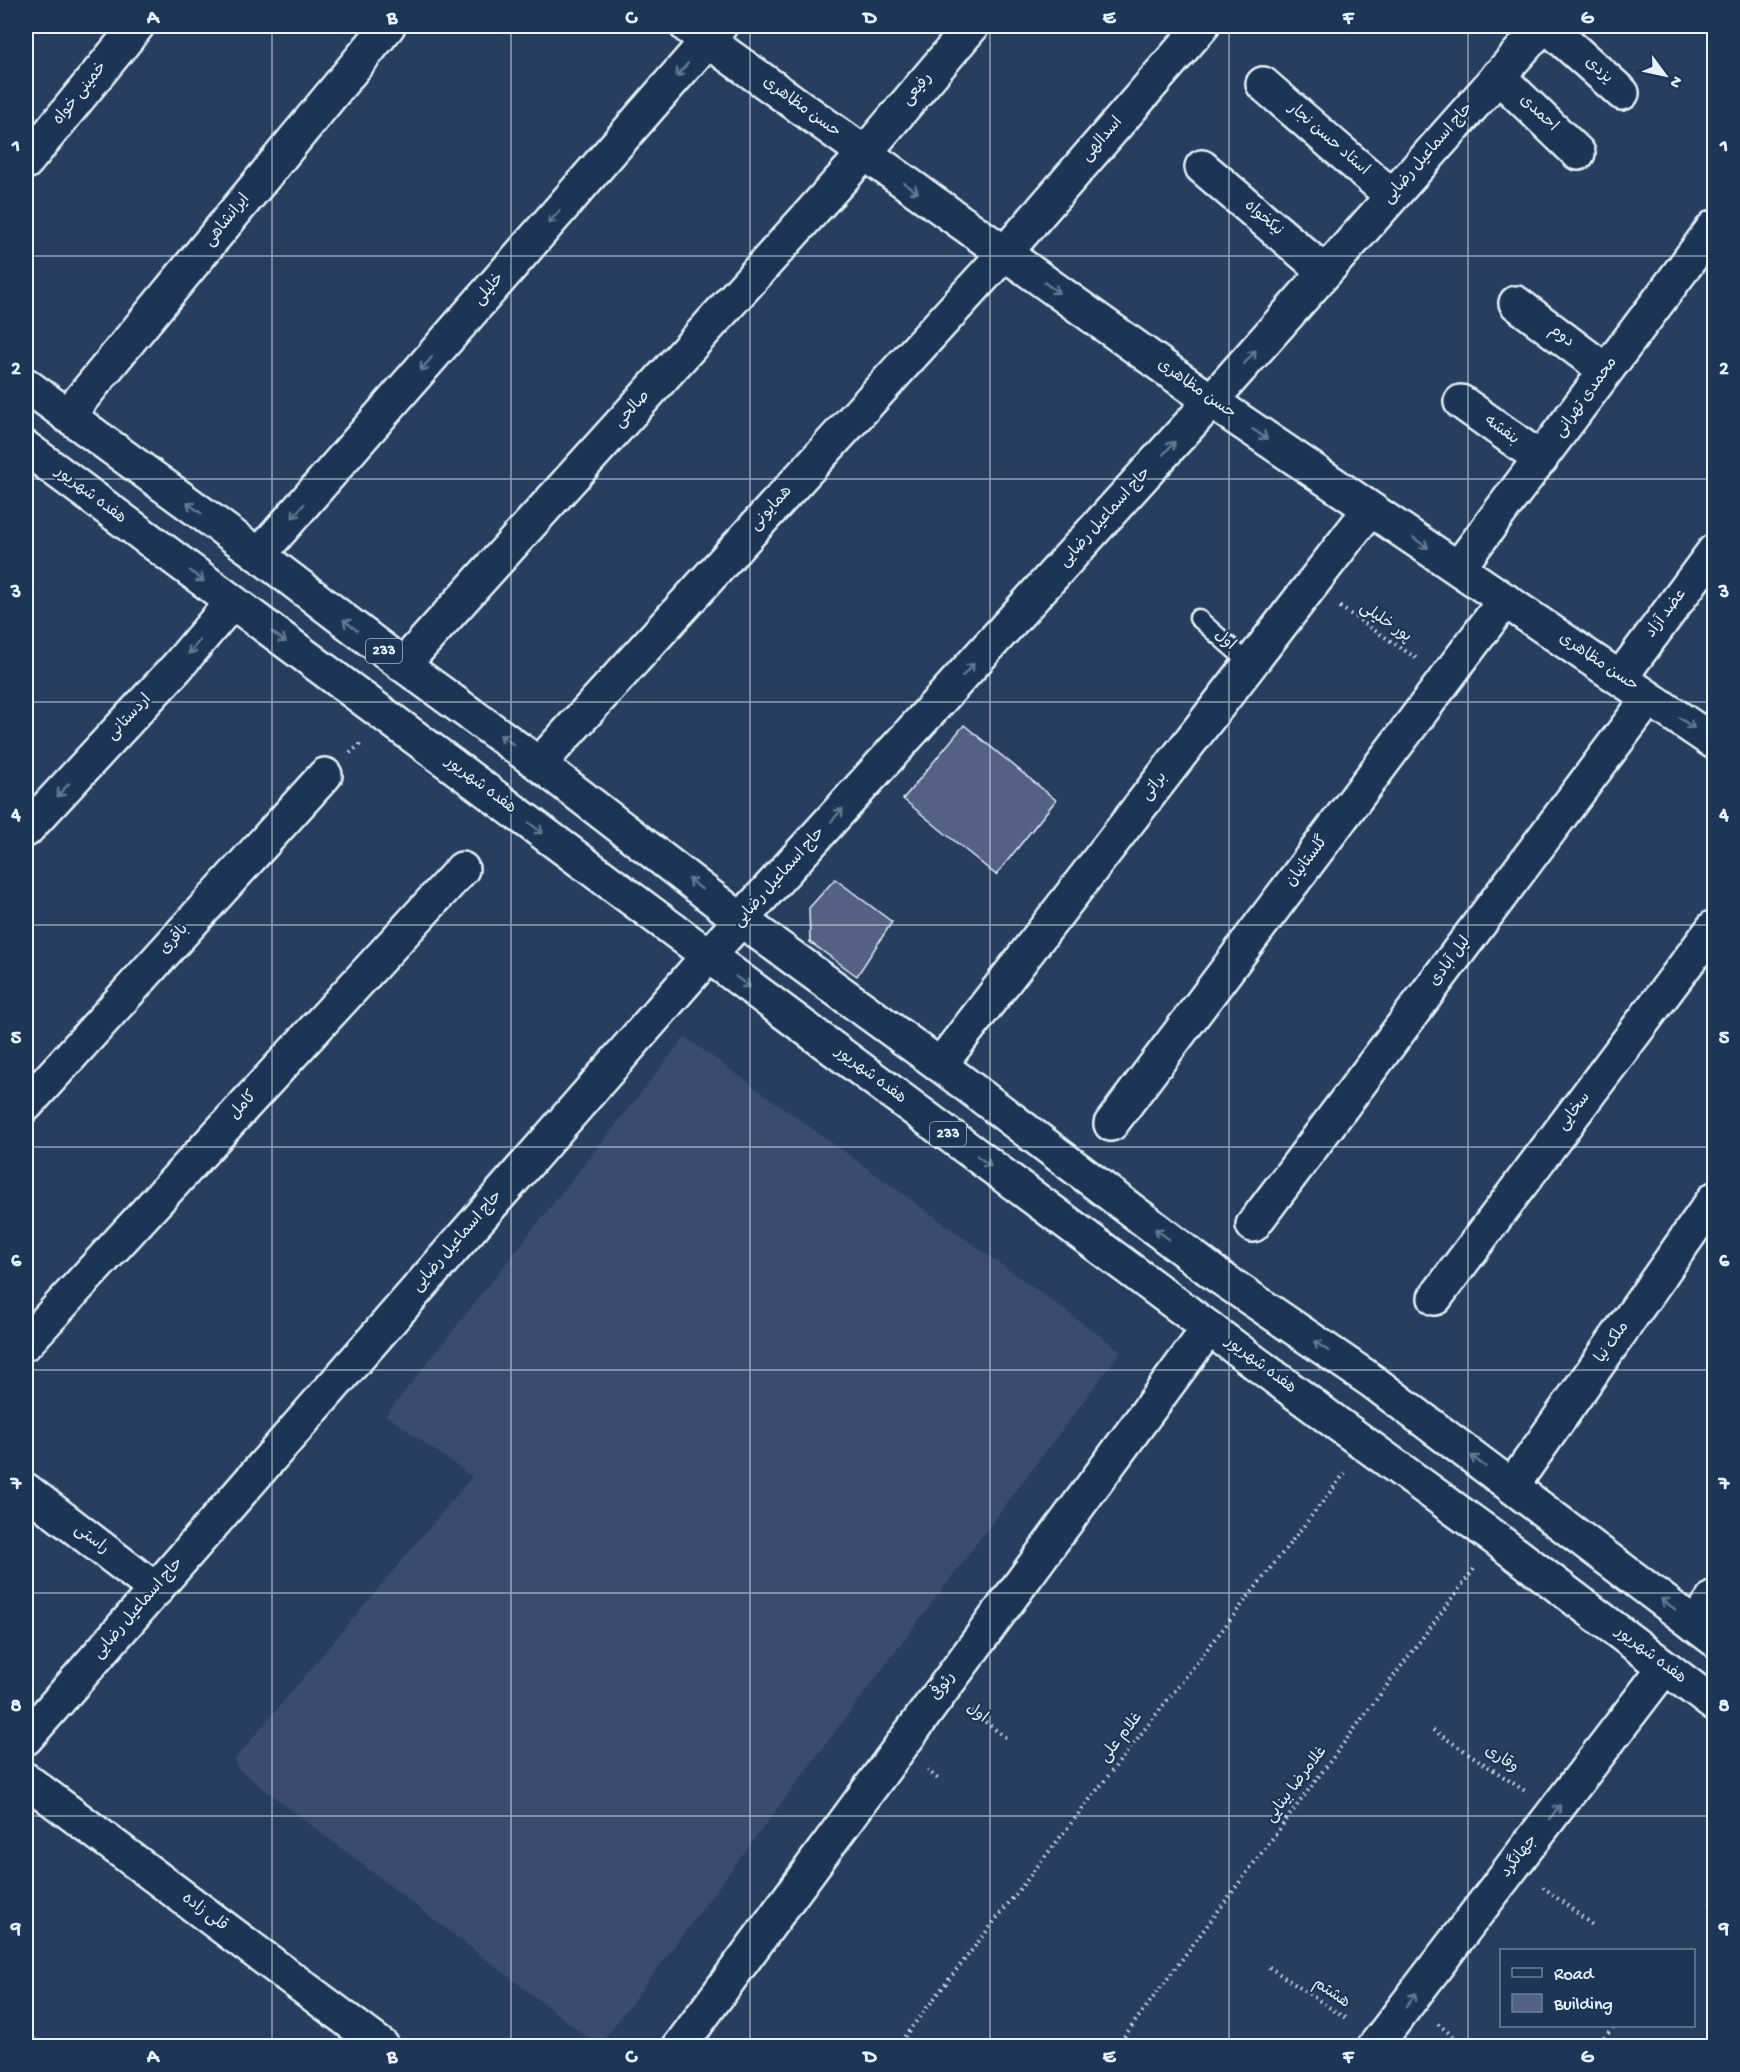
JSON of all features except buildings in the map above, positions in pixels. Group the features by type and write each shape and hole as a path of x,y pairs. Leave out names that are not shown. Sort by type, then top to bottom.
{"street":[{"name":"خمینی خواه","path":"26,162 137,26"},
{"name":"ایرانشاهی","path":"67,416 388,26"},
{"name":"رفیعی","path":"864,154 972,26"},
{"name":"اسدالهی","path":"1004,254 1202,26"},
{"name":"حاج اسماعیل رضایی","path":"26,1738 708,956 1211,401 1498,76 1545,26"},
{"name":"یزدی","path":"1545,26 1622,93"},
{"name":"حسن مظاهری","path":"705,30 864,154 1211,401 1714,742"},
{"name":"خلیلی","path":"259,555 705,30"},
{"name":"احمدی","path":"1498,76 1578,153"},
{"name":"استاد حسن نجار","path":"1263,84 1392,196"},
{"name":"صالحی","path":"403,665 864,154"},
{"name":"نیکخواه","path":"1202,167 1325,272"},
{"name":"محمدی تهرانی","path":"1458,568 1714,226"},
{"name":"همایونی","path":"539,764 1004,254"},
{"name":"دوم","path":"1516,303 1606,371"},
{"name":"233","path":"26,385 539,764 741,920 940,1065 1218,1276 1372,1381 1705,1632"},
{"name":"بنفشه","path":"1461,402 1541,459"},
{"name":"هفده شهریور","path":"28,454 232,602 1366,1445 1496,1539 1714,1704"},
{"name":"براتی","path":"940,1065 1370,509"},
{"name":"عضد آزاد","path":"1620,678 1714,551"},
{"name":"گلستانیان","path":"1112,1124 1505,600"},
{"name":"اردستانی","path":"26,830 177,667 232,602"},
{"name":"لیل آبادی","path":"1254,1225 1649,698"},
{"name":"باقری","path":"26,1105 325,775"},
{"name":"کامل","path":"26,1343 462,869"},
{"name":"سخایی","path":"1435,1298 1714,927"},
{"name":"ملک نیا","path":"1512,1486 1714,1199"},
{"name":"رئوفی","path":"680,2046 1209,1328"},
{"name":"راستی","path":"26,1490 156,1590"},
{"path":"1705,1632 1714,1598"},
{"name":"جهانگرد","path":"1378,2044 1665,1667"},
{"name":"قلی زاده","path":"26,1780 382,2046"}],"lane":[{"name":"اول","path":"1198,618 1250,664"}],"path":[{"name":"پور خلیلی","path":"1310,586 1446,679"},
{"path":"325,775 389,719"},
{"name":"غلام علی","path":"897,2046 1366,1445"},
{"name":"غلامرضا بینایی","path":"1117,2046 1496,1539"},
{"name":"اول","path":"943,1689 1009,1740"},
{"name":"وقاری","path":"1433,1730 1556,1811"},
{"path":"1514,1864 1595,1927"},
{"path":"1710,1905 1714,1901"},
{"name":"هشتم","path":"1269,1967 1378,2044"},
{"path":"1596,2046 1612,2027"},
{"path":"26,2033 44,2046"}],"shaded area":[{"path":"685,1037 1121,1351 599,2046 237,1768 235,1759 472,1477 386,1415"}]}
